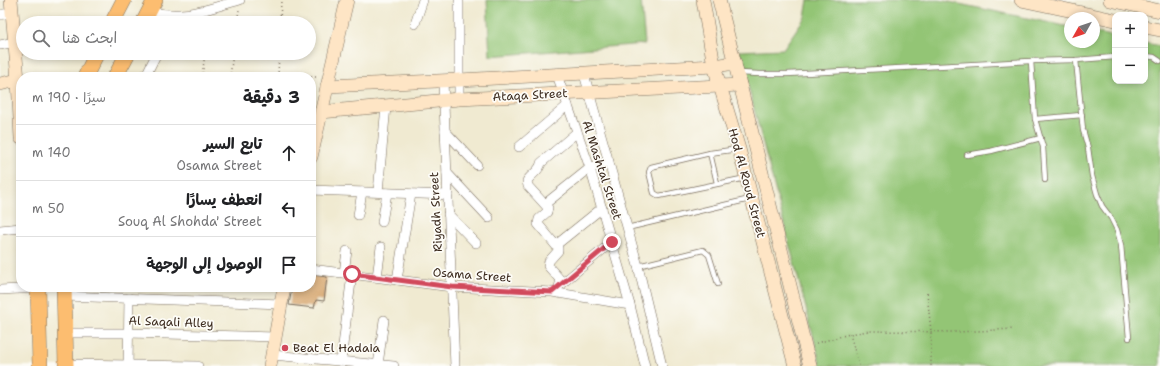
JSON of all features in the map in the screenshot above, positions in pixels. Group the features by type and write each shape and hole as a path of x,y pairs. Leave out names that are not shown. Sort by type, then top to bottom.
{"main road":[{"path":"116,16 124,0"},
{"path":"88,72 94,60"},
{"path":"118,72 124,60"},
{"path":"38,292 40,366"},
{"path":"64,292 66,365"}],"street":[{"path":"316,134 347,0"},
{"path":"415,24 423,0"},
{"path":"459,0 459,99"},
{"name":"Hod Al Roud Street","path":"703,0 714,66 747,178 795,366"},
{"name":"Hod Al Roud Street","path":"719,0 810,366"},
{"path":"1021,0 1112,19"},
{"path":"1110,0 1160,11"},
{"path":"185,16 240,4"},
{"path":"8,9 15,42 16,55"},
{"path":"149,11 167,16"},
{"path":"1148,28 1160,30"},
{"path":"0,45 15,42"},
{"path":"16,60 17,72"},
{"path":"148,72 154,60"},
{"name":"Ataqa Street","path":"328,81 443,81 714,66 737,73"},
{"name":"Ataqa Street","path":"321,112 443,100 566,99 589,91 719,85 737,73"},
{"name":"Al Mashtal Street","path":"584,74 627,228 630,305 645,366"},
{"name":"Al Mashtal Street","path":"557,75 590,168 612,242 629,268 662,366"},
{"path":"0,84 16,80"},
{"name":"Riyadh Street","path":"443,81 455,366"},
{"path":"519,147 566,99"},
{"path":"382,222 386,106"},
{"path":"445,131 477,165"},
{"path":"563,283 548,266 549,261 558,251 558,248 538,224 539,219 548,210 545,204 528,186 528,179 540,167 541,163 577,132"},
{"path":"545,204 590,168 609,161"},
{"path":"447,173 489,218"},
{"path":"316,190 448,195"},
{"path":"358,215 362,192"},
{"path":"397,280 411,194"},
{"path":"556,245 602,208"},
{"path":"448,214 476,243"},
{"path":"1,227 16,228"},
{"path":"552,292 612,242"},
{"path":"376,277 381,247"},
{"path":"341,361 348,273 347,251"},
{"name":"Osama Street","path":"316,270 452,287 552,292 630,305"},
{"path":"0,290 16,289"},
{"path":"73,292 129,298 281,304"},
{"path":"283,292 271,361 341,361 353,364 394,366"},
{"path":"128,365 129,298"},
{"path":"378,365 384,320"},
{"name":"Al Saqali Alley","path":"65,333 129,333 275,337"},
{"path":"66,365 198,366"}],"lane":[{"path":"1148,56 1154,57 1160,61"},
{"path":"737,73 787,74 1112,57"},
{"path":"1076,60 1084,137 1088,148 1092,176 1102,206 1111,218 1117,230 1121,245 1129,338"},
{"path":"1030,61 1035,120 1045,156 1046,180"},
{"path":"1035,120 1082,115"},
{"path":"967,155 991,151 1041,138"},
{"path":"739,149 710,153 653,166 650,168 649,172 654,193 657,196 747,178"},
{"path":"710,153 717,183"},
{"path":"627,228 752,198"},
{"path":"629,268 703,250 709,255 718,284"}],"path":[{"path":"280,16 281,0"},
{"path":"238,16 240,4"},
{"path":"203,72 204,60"},
{"path":"231,72 232,60"},
{"path":"278,72 279,60"},
{"path":"316,80 328,81"},
{"path":"927,293 931,331 931,366"},
{"path":"805,346 850,334 869,332 958,332 1014,329"},
{"path":"850,334 859,366"}],"green space":[{"path":"487,0 641,0 645,44 490,56"},
{"path":"808,0 940,0 1064,26 1064,48 1100,48 1100,33 1112,36 1112,84 1148,84 1148,44 1160,46 1160,366 821,366 739,51 783,49 805,17"}],"building":[{"path":"316,276 327,277 324,301 316,300 314,308 289,305 291,292 316,292"}],"place":[{"name":"Beat El Hadaia","path":"285,348"}],"route":[{"path":"352,274 452,287 552,292 612,242"}]}
